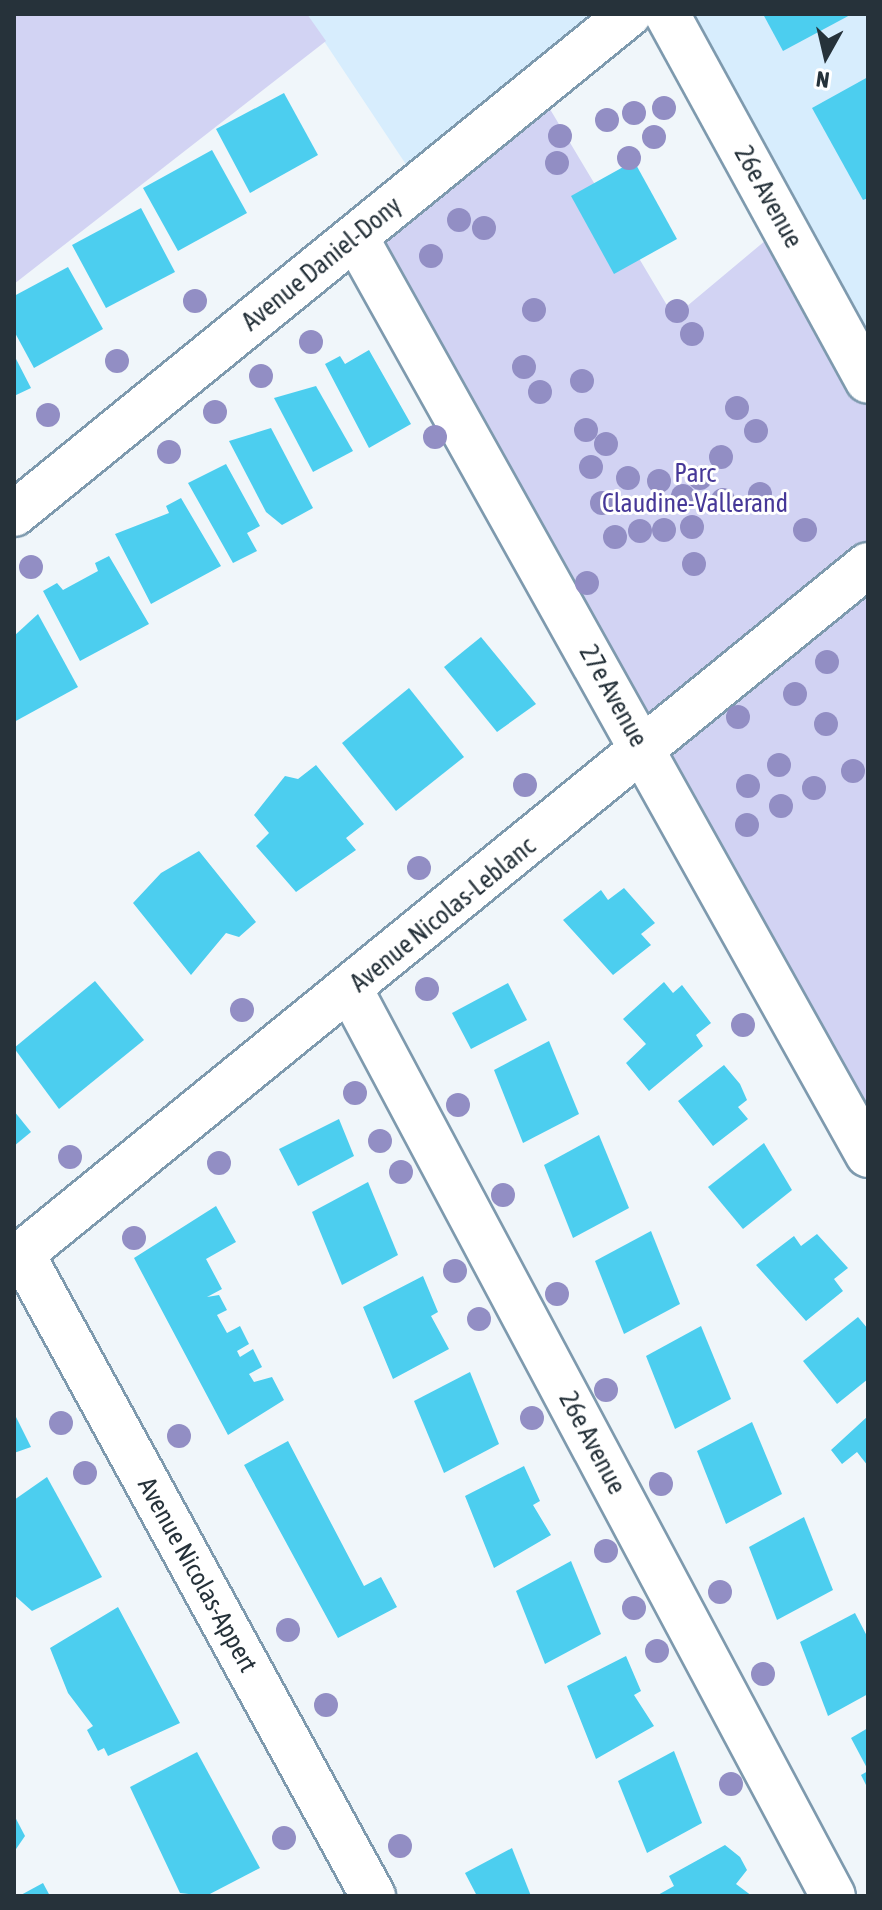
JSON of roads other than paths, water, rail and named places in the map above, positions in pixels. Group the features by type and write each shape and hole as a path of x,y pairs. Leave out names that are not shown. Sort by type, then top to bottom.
{"street":[{"name":"Avenue Daniel-Dony","path":"14,514 629,14"},
{"name":"26e Avenue","path":"667,14 868,381"},
{"name":"27e Avenue","path":"356,238 868,1155"},
{"name":"Avenue Nicolas-Leblanc","path":"18,1257 351,991 868,565"},
{"name":"26e Avenue","path":"351,991 833,1896"},
{"name":"Avenue Nicolas-Appert","path":"18,1257 373,1896"}],"park label":[{"name":"Parc Claudine-Vallerand","path":"695,489"}]}
